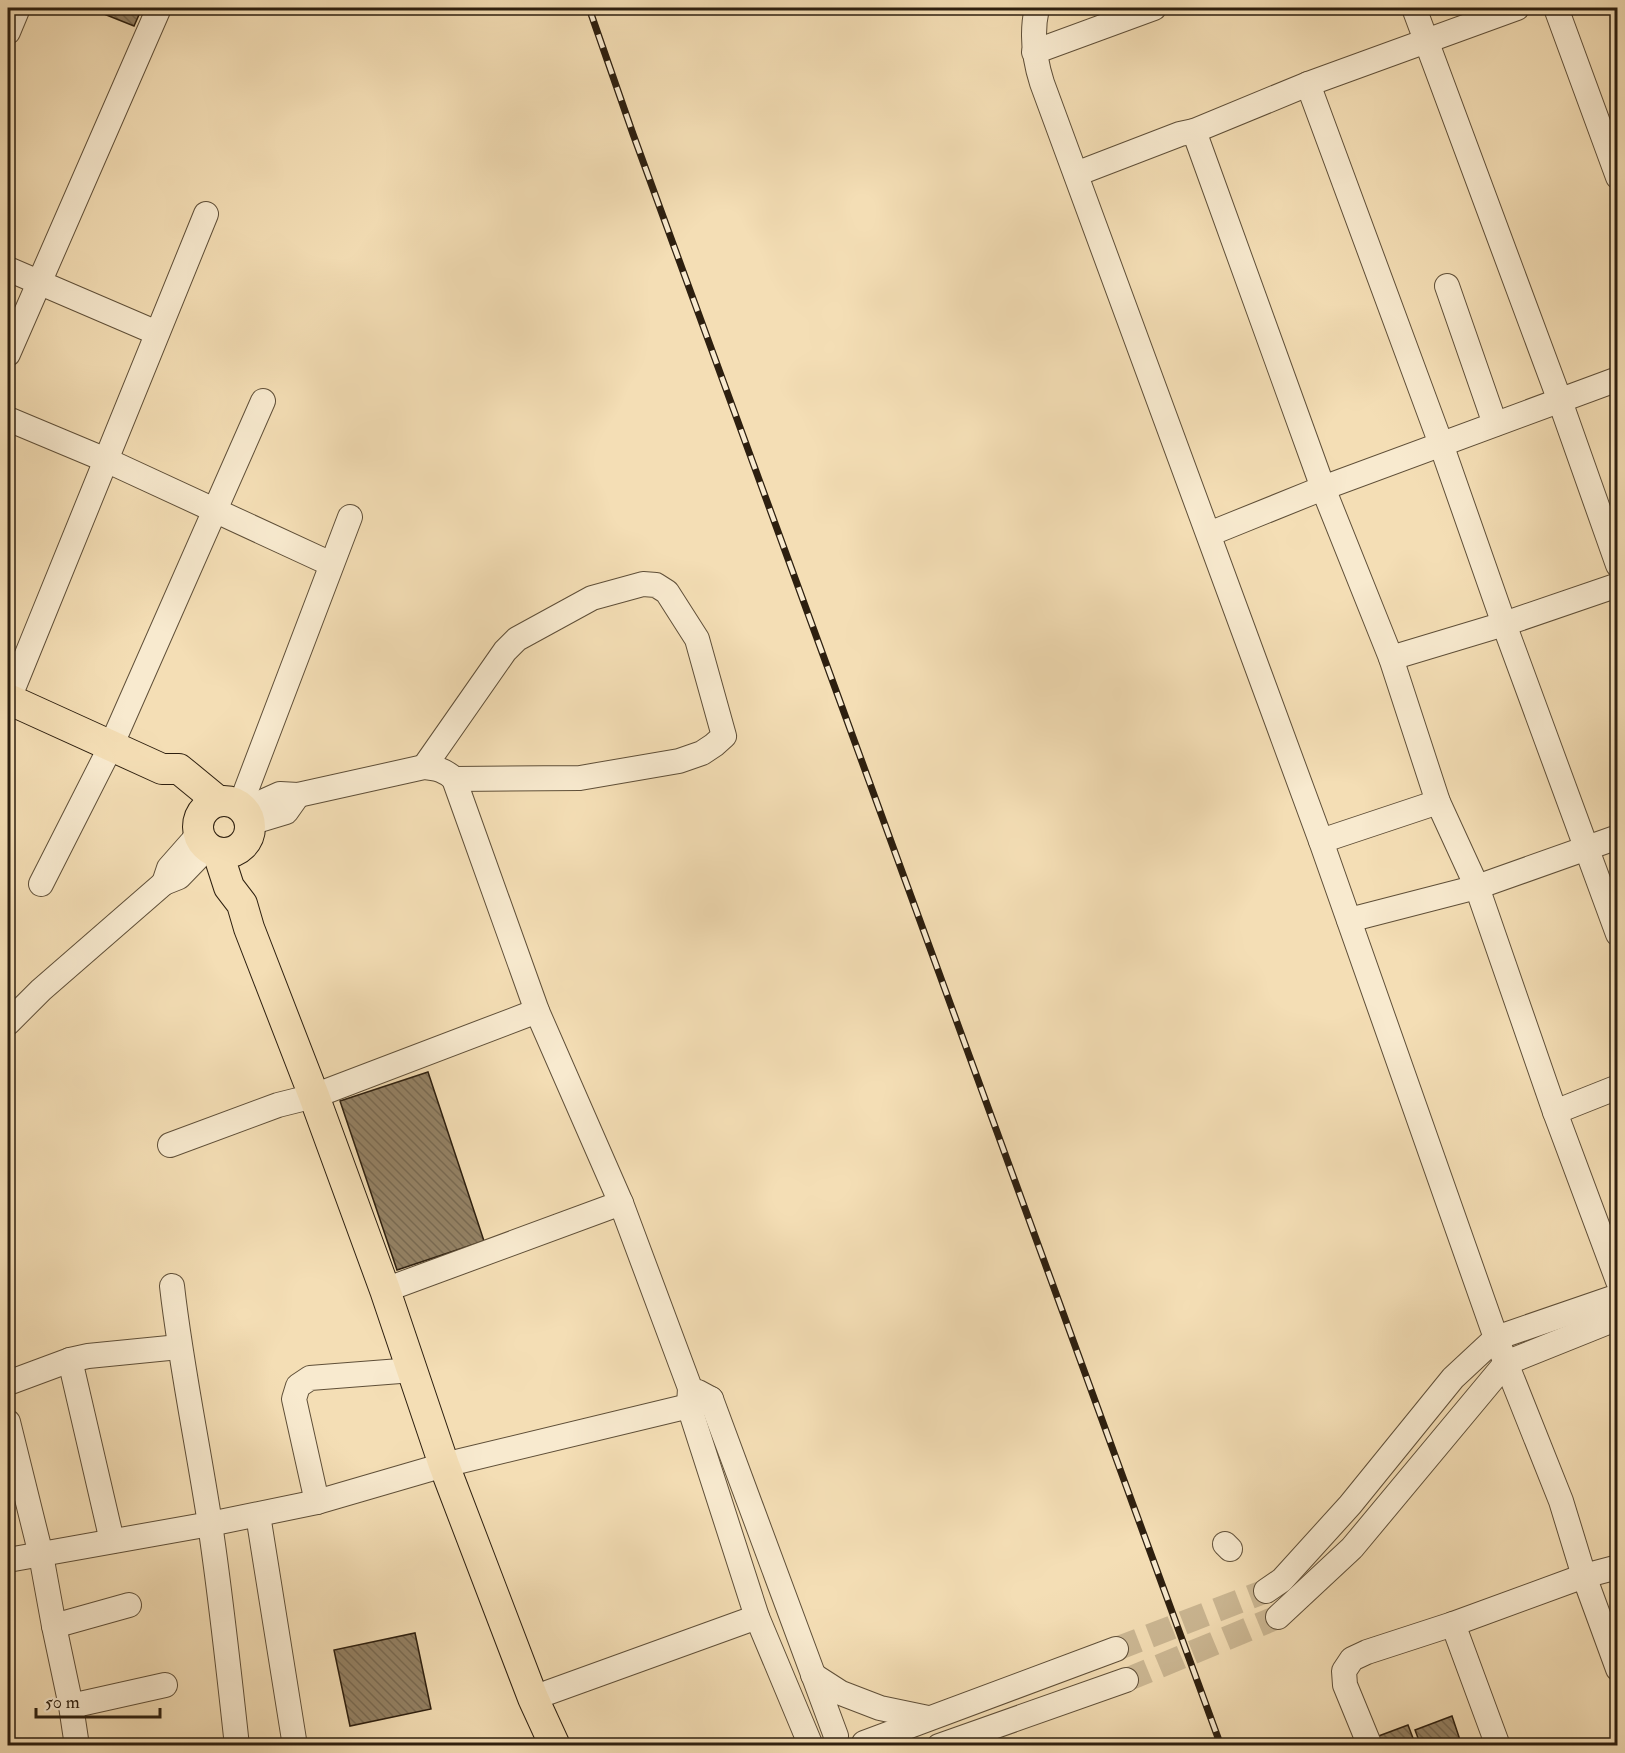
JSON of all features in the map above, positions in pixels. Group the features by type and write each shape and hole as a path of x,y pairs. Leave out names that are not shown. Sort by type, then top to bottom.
{"main road":[{"path":"8,699 162,769 178,769 232,809 249,832 241,847 215,846"},
{"path":"232,809 202,812 197,830 215,846 246,882 242,904 249,928 314,1096 444,1465 533,1698 555,1746"}],"street":[{"path":"8,32 18,8"},
{"path":"8,354 159,8"},
{"path":"1037,8 1034,21 1034,52 1042,83 1321,841 1496,1338 1561,1501 1584,1576 1617,1669"},
{"path":"1034,52 1154,8"},
{"path":"1414,8 1560,401 1617,565"},
{"path":"1076,174 1180,134 1194,131 1308,84 1517,8"},
{"path":"1556,8 1617,177"},
{"path":"1308,84 1441,444 1503,624 1617,934"},
{"path":"1194,131 1323,488 1391,658 1438,802 1477,887 1555,1112 1617,1281"},
{"path":"8,699 206,214"},
{"path":"8,270 158,333"},
{"path":"1447,286 1496,424"},
{"path":"1209,534 1323,488 1617,379"},
{"path":"40,884 111,746 263,401"},
{"path":"8,419 106,460 330,564"},
{"path":"232,809 350,517"},
{"path":"424,767 505,651 517,639 592,598 643,584 656,585 667,592 697,639 724,736 714,745 702,753 679,762 580,778 454,779"},
{"path":"1391,658 1503,624 1617,585"},
{"path":"232,809 280,794 298,795 424,767 441,770 454,779 537,1011 621,1203 697,1398 813,1675 828,1741 846,1735 855,1737 865,1744 1116,1649"},
{"path":"1321,841 1438,802"},
{"path":"1349,920 1477,887 1617,837"},
{"path":"8,1023 41,990 164,883 179,877 215,846"},
{"path":"170,1145 278,1105 314,1096 537,1011"},
{"path":"1555,1112 1617,1087"},
{"path":"384,1290 621,1203"},
{"path":"172,1286 179,1347 210,1524 237,1746"},
{"path":"1266,1591 1290,1572 1350,1505 1453,1378 1496,1338 1617,1296"},
{"path":"1278,1617 1352,1548 1506,1363 1617,1318"},
{"path":"8,1383 70,1359 179,1347"},
{"path":"70,1359 112,1541"},
{"path":"317,1502 294,1399 298,1386 310,1378 412,1370"},
{"path":"8,1560 258,1515 317,1502 444,1465 697,1398"},
{"path":"697,1398 757,1617 811,1746"},
{"path":"9,1431 41,1555 77,1746"},
{"path":"258,1515 295,1746"},
{"path":"1370,1746 1345,1685 1344,1671 1352,1659 1584,1576 1617,1567"},
{"path":"54,1626 129,1605"},
{"path":"533,1698 757,1617"},
{"path":"1453,1624 1498,1746"},
{"path":"813,1675 841,1693 880,1708 930,1718"},
{"path":"939,1746 1126,1680"},
{"path":"71,1706 165,1685"}],"building":[{"path":"89,8 142,8 134,26"},
{"path":"428,1072 484,1241 397,1270 340,1101"},
{"path":"415,1633 431,1709 350,1726 334,1650"},
{"path":"1452,1716 1462,1746 1421,1746 1415,1730"},
{"path":"1408,1725 1416,1746 1380,1746 1376,1737"}],"tunnel":[{"path":"1116,1649 1266,1591"},
{"path":"1126,1680 1278,1617"}],"railway":[{"path":"589,8 1221,1746"}]}
